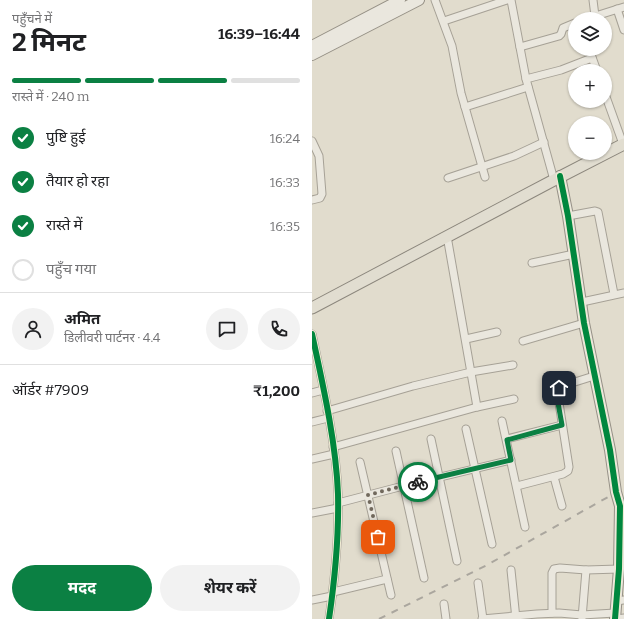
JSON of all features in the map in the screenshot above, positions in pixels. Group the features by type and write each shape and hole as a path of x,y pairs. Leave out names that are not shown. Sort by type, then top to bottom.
{"main road":[{"path":"313,305 624,144"}],"street":[{"path":"312,46 400,0"},
{"path":"312,55 419,0"},
{"path":"435,0 452,46 457,78 485,177"},
{"path":"444,21 507,0"},
{"path":"511,0 527,83 568,216 584,323 610,450 616,492 622,505 618,569 620,600 615,617"},
{"path":"593,0 594,12"},
{"path":"608,12 621,8 624,30"},
{"path":"520,47 559,36 563,28 568,26"},
{"path":"465,107 592,58 594,64"},
{"path":"610,108 624,144"},
{"path":"312,141 319,156 322,194 320,198 312,200"},
{"path":"448,178 514,156 544,142"},
{"path":"568,216 595,210 598,212 614,294"},
{"path":"447,236 477,407"},
{"path":"532,263 574,254"},
{"path":"582,302 624,293"},
{"path":"523,341 584,323"},
{"path":"466,339 497,332"},
{"path":"312,334 334,451 338,505 335,571 329,619"},
{"path":"312,422 328,414 413,386 471,372 513,365"},
{"path":"517,486 565,474 568,470 556,392 558,389 594,376"},
{"path":"312,393 323,390"},
{"path":"312,459 477,407 514,399"},
{"path":"502,421 525,527"},
{"path":"507,440 562,425"},
{"path":"466,429 492,544"},
{"path":"431,439 457,561"},
{"path":"396,451 424,578"},
{"path":"312,513 368,495 511,460"},
{"path":"360,462 391,595"},
{"path":"554,477 562,506"},
{"path":"552,613 553,571 560,568 586,570 618,569"},
{"path":"511,570 515,617"},
{"path":"582,617 586,570"},
{"path":"312,600 387,579"},
{"path":"478,583 482,619 552,613 582,617 624,618"},
{"path":"444,604 446,619"}],"railway":[{"path":"379,619 487,565 624,488"}],"cycle path":[{"path":"560,176 568,216 584,323 610,450 616,492 620,506 619,569 615,619"},
{"path":"312,334 325,393 337,474 338,525 329,619"}],"way so far":[{"path":"378,537 368,495 418,482"}],"route":[{"path":"418,482 511,460 507,440 562,425 556,392 559,388"}]}
